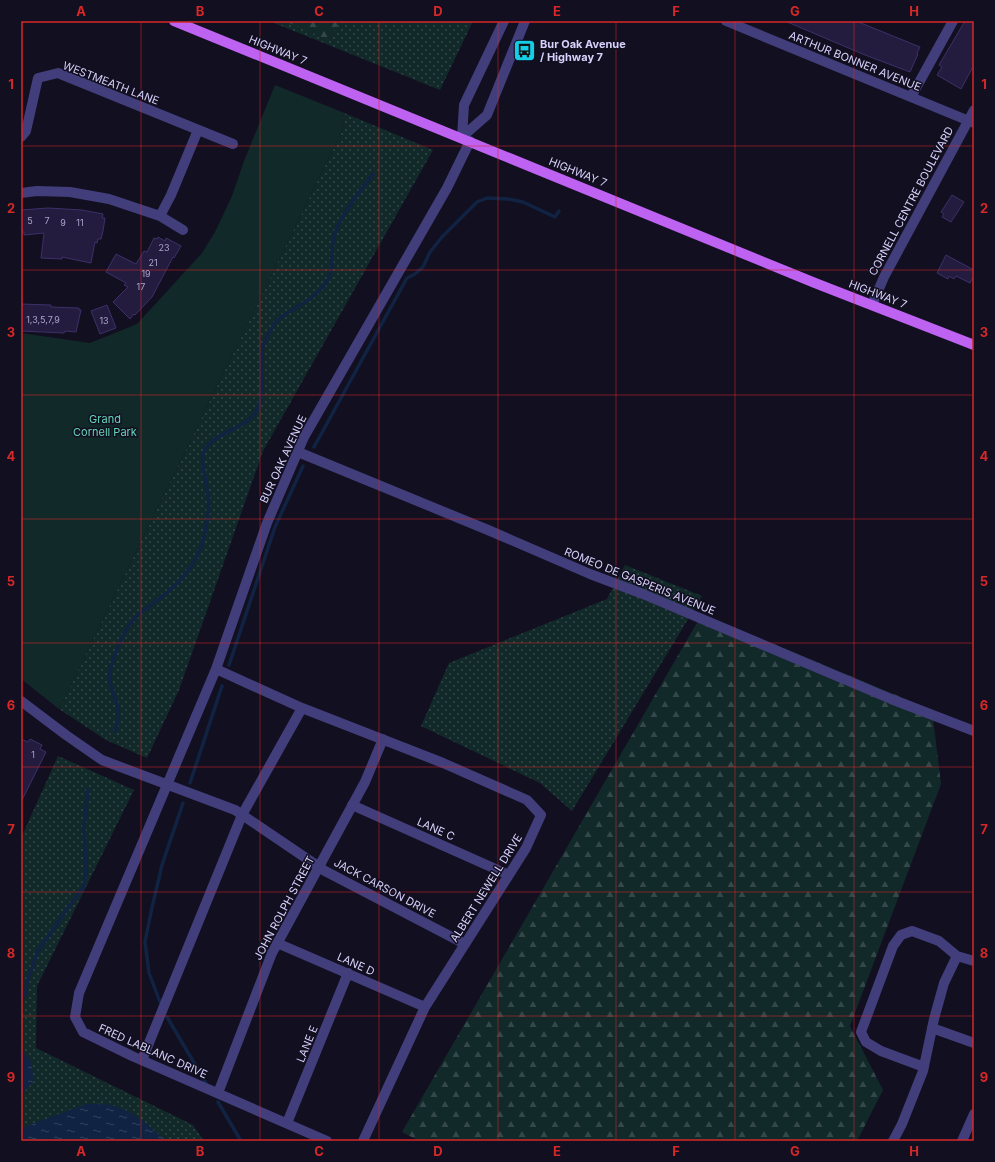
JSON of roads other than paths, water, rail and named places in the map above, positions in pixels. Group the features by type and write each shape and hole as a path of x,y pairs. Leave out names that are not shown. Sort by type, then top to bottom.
{"main road":[{"name":"HIGHWAY 7","path":"174,21 466,139 815,283 974,344"}],"street":[{"name":"BUR OAK AVENUE","path":"466,139 464,105 504,21"},
{"name":"BUR OAK AVENUE","path":"167,785 216,669 267,523 308,430 447,188 466,139 487,115 525,21"},
{"name":"ARTHUR BONNER AVENUE","path":"726,21 971,122"},
{"path":"911,97 953,21"},
{"name":"WESTMEATH LANE","path":"21,137 26,132 38,78 58,73 233,144"},
{"name":"CORNELL CENTRE BOULEVARD","path":"872,305 884,277 971,122 974,110"},
{"path":"160,216 198,130"},
{"path":"21,193 37,191 70,192 108,199 160,216 183,230"},
{"name":"ROMEO DE GASPERIS AVENUE","path":"298,452 488,530 590,574 650,597 891,699 974,731"},
{"name":"ALBERT NEWELL DRIVE","path":"216,669 302,708 442,763 527,800 541,815 526,848 466,944 424,1007 363,1141"},
{"name":"JACK CARSON DRIVE","path":"21,701 66,736 102,760 235,810 319,867 466,944"},
{"path":"142,1060 242,815 302,708"},
{"name":"JOHN ROLPH STREET","path":"218,1093 277,942 365,782 383,739"},
{"name":"FRED LABLANC DRIVE","path":"167,785 79,993 75,1017 83,1032 142,1060 327,1141"},
{"name":"LANE C","path":"352,805 509,875"},
{"path":"924,1067 881,1051 866,1042 861,1032 892,946 901,935 912,931 938,941 957,956 974,961"},
{"name":"LANE D","path":"277,942 424,1007"},
{"path":"893,1141 902,1124 924,1067 932,1028 944,983 957,956"},
{"name":"LANE E","path":"287,1123 348,974"},
{"path":"932,1028 974,1043"},
{"path":"962,1141 974,1114"}],"water":[{"path":"21,1048 31,1061 34,1081 21,1095"},
{"path":"86,1104 108,1104 119,1107 147,1124 166,1141 21,1141 21,1128"}],"waterway":[{"path":"115,731 119,712 110,683 110,672 121,640 132,621 179,582 189,570 200,550 208,510 208,495 203,469 203,455 206,448 219,436 244,423 256,412 261,396 261,361 264,343 277,320 310,299 325,284 330,273 333,239 338,225 352,202 373,174"},
{"path":"314,447 407,278 415,274 423,267 430,252 442,237 477,202 487,198 508,199 523,202 555,217 559,211"},
{"path":"229,665 275,527 303,466"},
{"path":"190,783 222,686"},
{"path":"21,999 25,995 28,979 38,951 84,886 86,866 84,827 88,789"},
{"path":"160,1002 149,973 145,942 162,865 183,803"},
{"path":"167,1017 206,1083"},
{"path":"218,1102 241,1141"}],"place":[{"name":"Bur Oak Avenue / Highway 7","path":"524,50"}],"park label":[{"name":"Grand Cornell Park","path":"105,425"}]}
